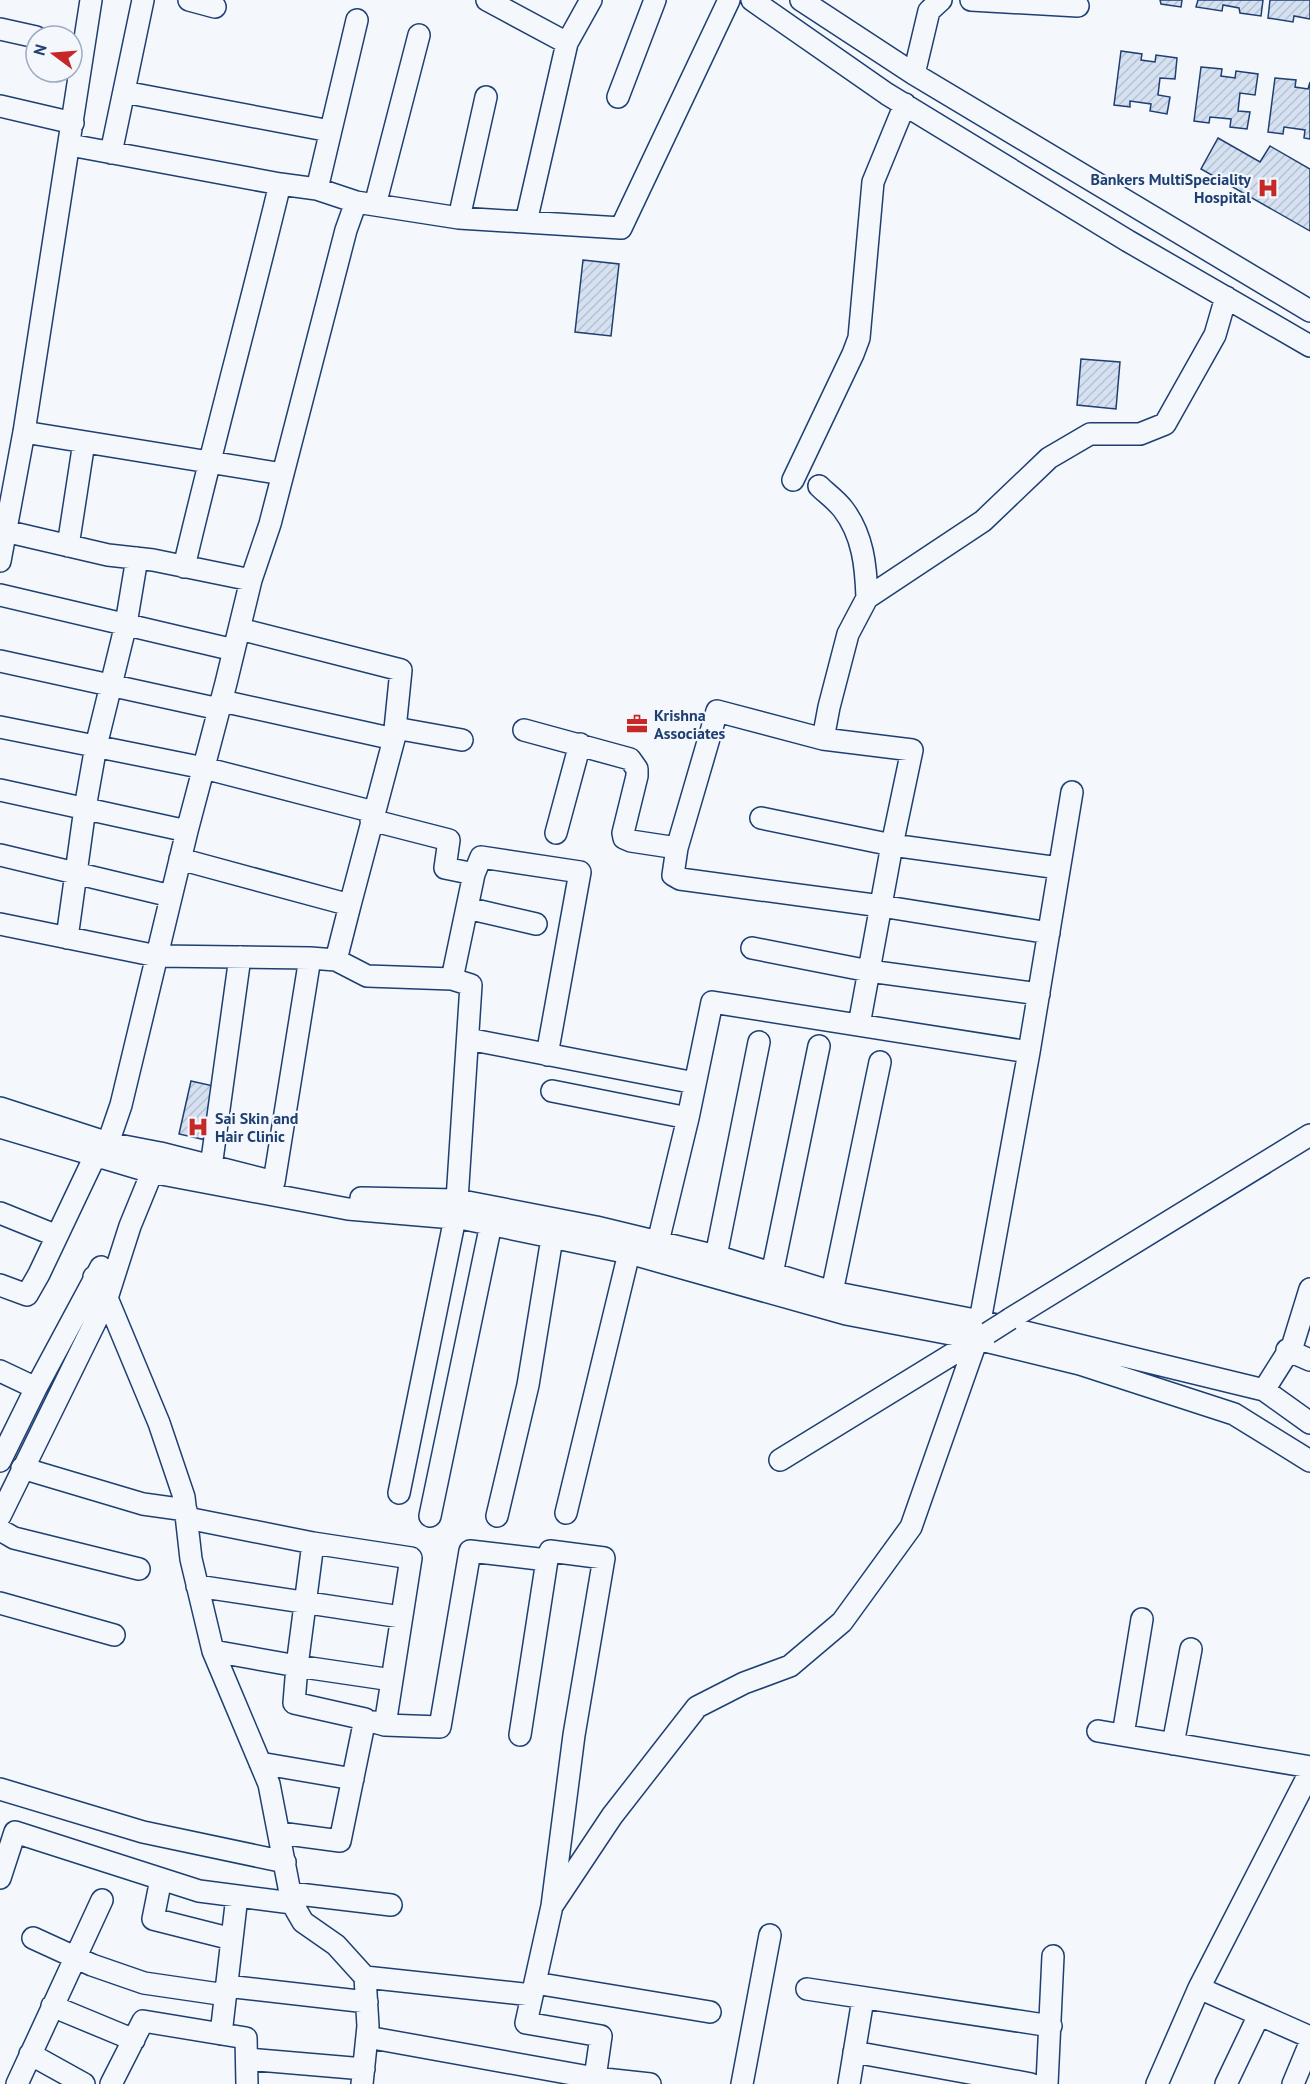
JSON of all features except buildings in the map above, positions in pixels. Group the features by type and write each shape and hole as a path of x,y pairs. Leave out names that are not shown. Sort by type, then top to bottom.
{"street":[{"path":"84,24 91,0"},
{"path":"111,153 143,0"},
{"path":"189,0 215,7"},
{"path":"487,0 567,43"},
{"path":"526,222 567,43 591,0"},
{"path":"618,97 655,0"},
{"path":"70,145 316,189 365,203 459,218 621,228 729,0"},
{"path":"752,0 905,104 1134,244 1310,346"},
{"path":"801,0 914,74 1310,312"},
{"path":"914,74 929,11 941,0"},
{"path":"970,0 1078,6"},
{"path":"316,189 357,20"},
{"path":"0,29 24,34"},
{"path":"0,1285 27,1295 102,1149 121,1105 180,859 251,580 270,524 346,230 365,203 419,35"},
{"path":"0,561 24,432 70,145 76,84"},
{"path":"124,92 330,131"},
{"path":"459,218 486,97"},
{"path":"793,480 859,338 873,182 905,104"},
{"path":"0,106 73,123"},
{"path":"184,567 208,462 228,393 280,184"},
{"path":"823,739 848,634 867,598 983,521 1049,458 1079,440 1090,435 1140,434 1165,424 1215,335 1226,297"},
{"path":"24,432 283,474"},
{"path":"68,546 84,442"},
{"path":"819,486 842,508 858,535 866,566 867,598"},
{"path":"5,531 108,555 137,558 251,580"},
{"path":"67,938 96,746 126,624 137,558"},
{"path":"0,595 234,650"},
{"path":"240,629 401,670 394,733 336,960"},
{"path":"0,661 110,685 220,705 394,733 462,740"},
{"path":"859,1025 881,906 892,845 912,750 823,739 717,711 677,848 672,869 676,878 881,906 1049,933"},
{"path":"0,727 204,768 372,816 449,840 445,868 474,874"},
{"path":"524,730 625,757 634,763 637,768 624,838 631,842 677,848"},
{"path":"556,832 580,744"},
{"path":"0,790 187,831"},
{"path":"552,1906 612,1816 697,1707 744,1683 790,1666 842,1622 911,1527 982,1331 1072,792"},
{"path":"760,818 892,845 1059,868"},
{"path":"0,855 171,896"},
{"path":"452,979 474,874 481,857 580,872 547,1055"},
{"path":"180,859 350,905"},
{"path":"467,908 536,924"},
{"path":"0,924 157,956 336,960 367,976 452,979 471,985 456,1209 399,1493"},
{"path":"752,948 869,971 1038,994"},
{"path":"211,1167 240,957"},
{"path":"274,1182 310,958"},
{"path":"658,1242 688,1118 712,1002 1029,1052"},
{"path":"468,1039 695,1083"},
{"path":"716,1256 759,1042"},
{"path":"772,1274 819,1046"},
{"path":"832,1292 880,1062"},
{"path":"552,1091 688,1118"},
{"path":"0,1108 102,1149"},
{"path":"0,1127 102,1149 348,1209 456,1209 491,1224 629,1253 846,1314 982,1331 1234,1414 1310,1461"},
{"path":"780,1460 982,1331 1010,1319 1310,1135"},
{"path":"156,1162 211,1167 274,1182 360,1197 596,1227 716,1256 832,1292 982,1331 1264,1390 1310,1423"},
{"path":"0,1516 107,1298 129,1226 156,1162"},
{"path":"0,1213 57,1236"},
{"path":"430,1516 491,1224"},
{"path":"0,1461 94,1277 129,1226"},
{"path":"497,1516 528,1385 552,1238"},
{"path":"566,1513 629,1253"},
{"path":"94,1277 107,1298 159,1423 184,1497 191,1559 213,1651 269,1784 291,1898 303,1922 336,1945 365,1977 367,2037 363,2076 248,2059"},
{"path":"1264,1390 1287,1350 1293,1344 1310,1289"},
{"path":"1287,1350 1310,1360"},
{"path":"0,1371 36,1388"},
{"path":"22,1468 143,1504 186,1514 313,1543 411,1558 385,1725"},
{"path":"0,1530 14,1538 139,1569"},
{"path":"313,1543 294,1703 385,1725 440,1726 470,1551 547,1560"},
{"path":"520,1735 550,1551 604,1558 574,1736 552,1906 526,2023 601,2036 595,2081"},
{"path":"197,1586 402,1617"},
{"path":"0,1603 114,1635"},
{"path":"1123,1735 1142,1619"},
{"path":"1173,1744 1191,1649"},
{"path":"213,1651 392,1680"},
{"path":"280,1833 340,1841 365,1719"},
{"path":"1098,1731 1310,1769 1199,1988 1157,2084"},
{"path":"260,1763 353,1779"},
{"path":"0,1789 143,1832 285,1862"},
{"path":"0,1878 15,1832 199,1891 237,1896 391,1905"},
{"path":"161,1879 153,1919 232,1939"},
{"path":"221,2034 237,1896"},
{"path":"17,2084 102,1900"},
{"path":"742,2084 770,1935"},
{"path":"33,1938 92,1965 144,1983 367,2002"},
{"path":"1047,2084 1053,1956"},
{"path":"365,1977 534,1989 710,2012"},
{"path":"1199,1988 1310,2037"},
{"path":"807,1989 1051,2026"},
{"path":"849,2084 863,1999"},
{"path":"52,2006 134,2040"},
{"path":"1226,2084 1259,2015"},
{"path":"111,2084 143,2021 246,2038 247,2084"},
{"path":"367,2037 595,2081 650,2084"},
{"path":"1293,2084 1310,2043"},
{"path":"854,2052 1031,2084"},
{"path":"30,2054 84,2084"}],"place":[{"name":"Bankers MultiSpeciality Hospital","path":"1268,188"},
{"name":"Krishna Associates","path":"637,724"},
{"name":"Sai Skin and Hair Clinic","path":"198,1127"}]}
